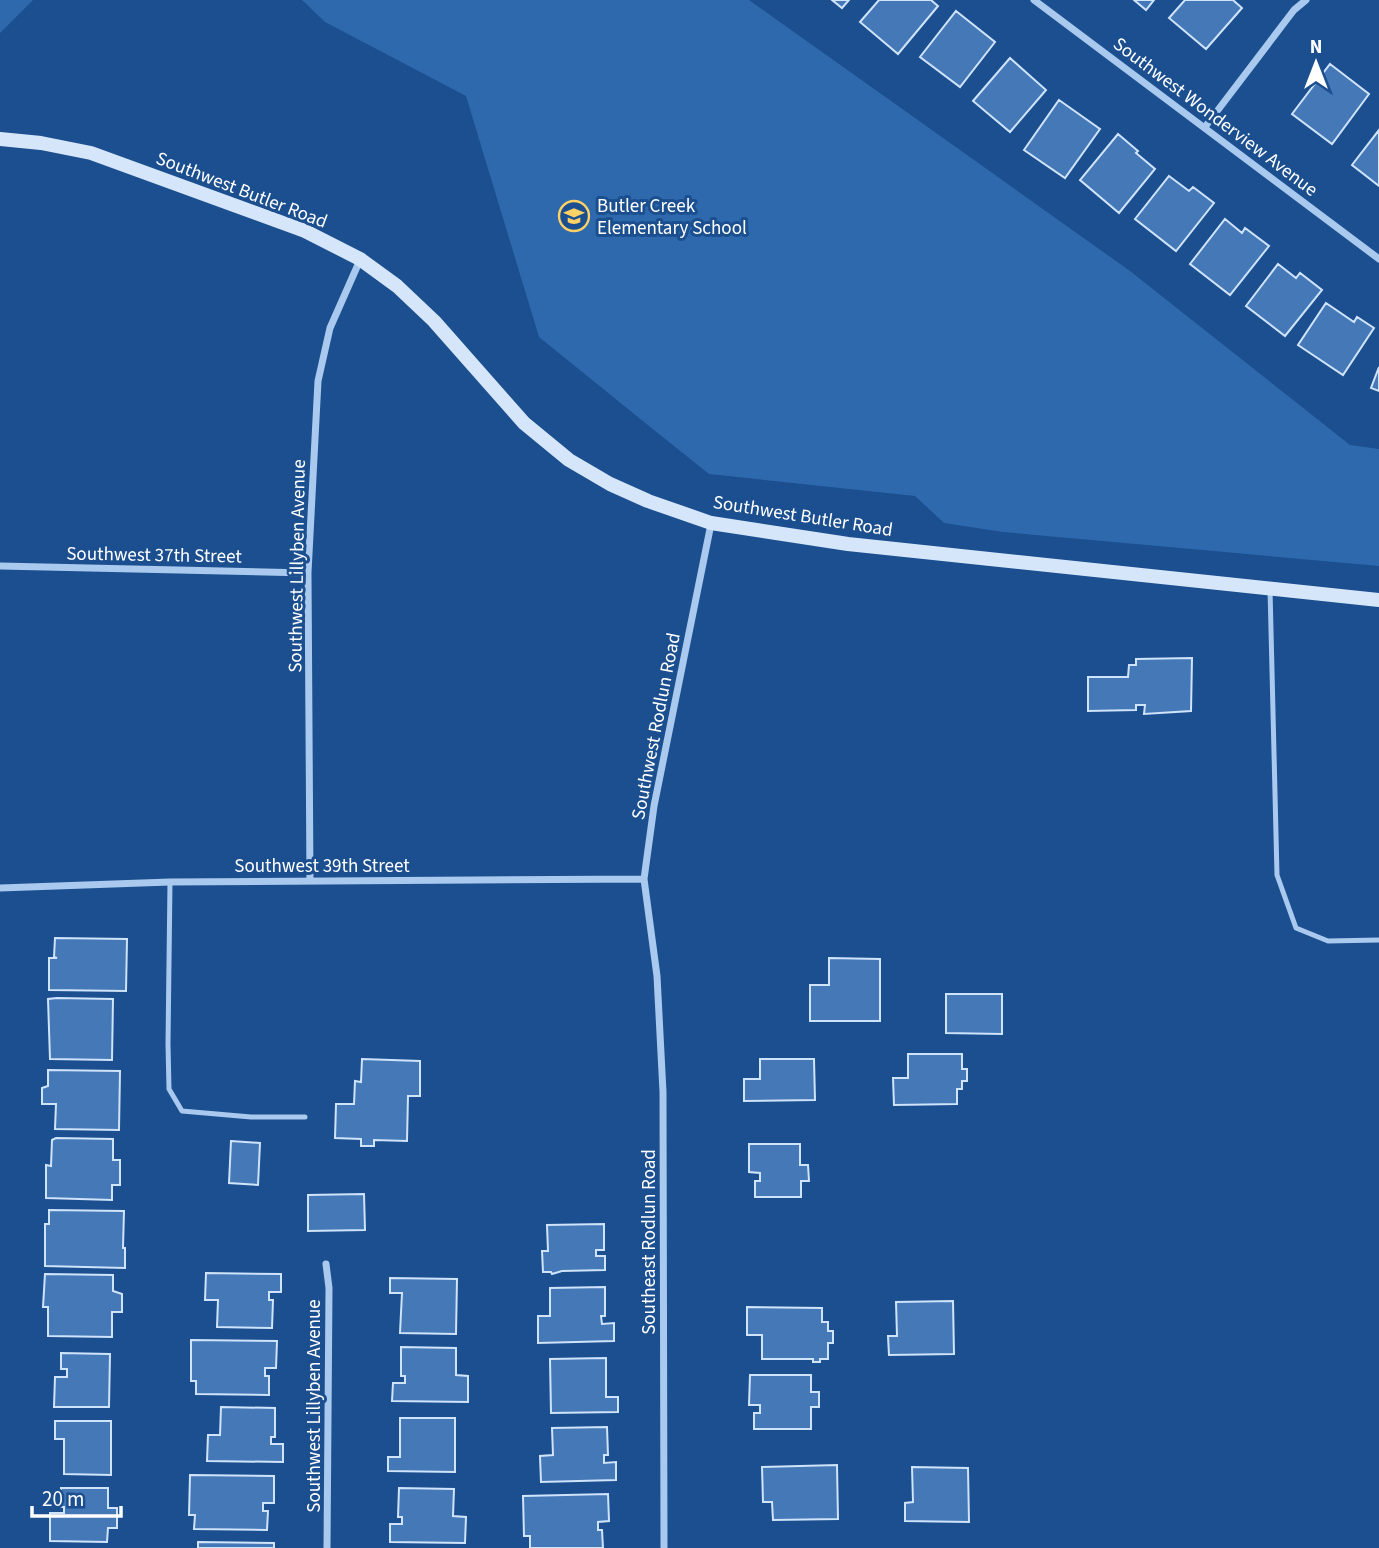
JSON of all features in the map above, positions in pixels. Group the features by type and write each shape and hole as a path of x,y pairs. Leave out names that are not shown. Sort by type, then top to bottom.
{"main road":[{"name":"Southwest Butler Road","path":"0,139 41,143 90,153 305,231 360,259 397,286 434,321 524,423 569,460 610,484 648,501 711,523 848,544 1379,600"}],"street":[{"name":"Southwest Wonderview Avenue","path":"1034,0 1379,259"},
{"path":"1205,127 1294,10 1306,0"},
{"name":"Southwest Lillyben Avenue","path":"310,881 308,573 318,381 330,328 360,259"},
{"name":"Southwest Rodlun Road","path":"653,936 644,879 657,793 711,523"},
{"name":"Southwest 37th Street","path":"0,566 308,573"},
{"name":"Southwest 39th Street","path":"0,888 170,882 644,879"},
{"name":"Southeast Rodlun Road","path":"653,936 663,1092 664,1548"},
{"name":"Southwest Lillyben Avenue","path":"326,1264 329,1288 327,1548"}],"lane":[{"path":"1270,589 1277,875 1296,928 1328,941 1379,940"},
{"path":"170,882 169,1089 183,1111 251,1117 305,1117"}],"shaded area":[{"path":"0,0 33,0 0,33"},
{"path":"302,0 749,0 1130,271 1350,445 1379,449 1379,566 1003,532 944,523 915,496 709,474 539,337 466,96 325,22"}],"building":[{"path":"832,0 849,0 842,8"},
{"path":"879,0 931,0 938,6 898,54 860,22"},
{"path":"1134,0 1154,0 1146,10"},
{"path":"1185,0 1233,0 1242,8 1206,49 1169,18"},
{"path":"956,11 995,42 960,87 920,57"},
{"path":"1010,58 1046,90 1010,132 973,101"},
{"path":"1330,64 1369,94 1332,144 1292,114"},
{"path":"1059,100 1100,129 1065,178 1024,150"},
{"path":"1379,130 1379,186 1352,165"},
{"path":"1118,134 1155,169 1119,213 1080,180"},
{"path":"1169,176 1189,191 1193,187 1214,203 1176,251 1135,219"},
{"path":"1225,219 1242,233 1245,228 1269,246 1230,295 1190,264"},
{"path":"1278,264 1296,278 1300,273 1322,290 1285,336 1246,306"},
{"path":"1326,303 1354,322 1357,317 1374,328 1343,375 1298,345"},
{"path":"1379,367 1379,391 1371,388"},
{"path":"1192,658 1191,711 1144,714 1145,705 1136,705 1136,710 1088,711 1088,677 1128,677 1129,665 1136,665 1136,659"},
{"path":"55,938 127,939 126,991 49,990 49,958 57,958 54,957"},
{"path":"829,958 880,959 880,1021 810,1021 810,985 829,985"},
{"path":"946,994 1002,994 1002,1034 946,1033"},
{"path":"48,999 113,999 112,1060 50,1059"},
{"path":"908,1054 962,1054 962,1069 967,1069 967,1081 962,1081 962,1089 957,1089 957,1104 894,1105 893,1078 908,1078"},
{"path":"362,1059 420,1061 420,1096 408,1096 407,1141 374,1140 374,1146 361,1146 361,1139 335,1138 336,1104 354,1104 355,1081 361,1082"},
{"path":"760,1059 814,1059 815,1100 744,1101 744,1079 760,1079"},
{"path":"48,1070 120,1071 119,1130 55,1129 56,1104 42,1104 42,1088 48,1086"},
{"path":"113,1139 113,1160 120,1160 120,1185 112,1185 112,1200 46,1198 46,1165 51,1166 52,1140"},
{"path":"231,1141 260,1143 258,1185 229,1183"},
{"path":"749,1144 800,1144 800,1165 808,1165 809,1181 801,1181 801,1197 755,1197 755,1181 760,1181 760,1173 749,1172"},
{"path":"364,1194 365,1230 308,1231 308,1195"},
{"path":"49,1210 124,1211 125,1268 45,1266 45,1224 49,1224"},
{"path":"604,1224 604,1250 596,1250 596,1256 605,1256 605,1270 562,1271 552,1274 543,1272 542,1251 548,1251 547,1225"},
{"path":"206,1273 281,1274 281,1292 269,1292 269,1300 273,1300 272,1328 217,1327 218,1300 205,1300"},
{"path":"45,1274 113,1275 113,1291 122,1294 122,1312 112,1312 112,1337 48,1336 48,1307 43,1307"},
{"path":"390,1278 457,1279 456,1334 400,1333 402,1293 390,1293"},
{"path":"605,1287 605,1316 601,1316 602,1324 614,1323 614,1341 538,1343 538,1316 550,1316 550,1288"},
{"path":"953,1301 954,1354 889,1355 888,1336 897,1336 896,1302"},
{"path":"747,1307 822,1308 822,1322 828,1322 828,1331 833,1331 833,1343 828,1343 828,1359 813,1362 813,1359 762,1359 762,1335 747,1335"},
{"path":"191,1340 277,1341 276,1368 265,1368 265,1376 269,1376 269,1395 196,1394 196,1381 191,1381"},
{"path":"401,1347 456,1348 456,1375 468,1376 468,1402 392,1401 393,1383 405,1383 405,1376 401,1376"},
{"path":"61,1353 110,1354 109,1407 54,1407 55,1377 67,1377 67,1369 61,1369"},
{"path":"606,1358 606,1397 618,1397 618,1412 551,1413 550,1359"},
{"path":"750,1375 811,1375 811,1392 819,1392 819,1407 811,1407 811,1429 754,1429 754,1413 760,1413 760,1405 749,1405"},
{"path":"221,1407 275,1408 275,1437 271,1437 271,1444 283,1444 283,1462 207,1461 208,1435 220,1435"},
{"path":"400,1418 455,1418 455,1472 388,1471 388,1457 400,1457"},
{"path":"55,1421 111,1421 111,1475 64,1474 64,1439 55,1439"},
{"path":"607,1427 608,1455 604,1455 604,1463 616,1462 616,1480 541,1482 540,1456 553,1455 552,1428"},
{"path":"837,1465 838,1519 773,1520 772,1502 763,1502 762,1467"},
{"path":"912,1467 968,1468 969,1522 905,1521 905,1503 913,1502"},
{"path":"190,1475 274,1476 274,1503 263,1503 263,1511 268,1511 267,1530 194,1529 195,1515 189,1515"},
{"path":"61,1488 108,1488 108,1508 117,1508 117,1528 108,1528 107,1542 50,1541 50,1513 64,1513 64,1507 61,1507"},
{"path":"399,1488 454,1489 453,1516 466,1517 465,1543 390,1542 390,1524 402,1524 402,1517 398,1517"},
{"path":"608,1494 609,1521 598,1522 598,1530 602,1530 603,1548 530,1548 530,1536 524,1536 523,1496"},
{"path":"198,1542 274,1543 274,1548 198,1548"}],"place":[{"name":"Butler Creek Elementary School","path":"574,216"}]}
